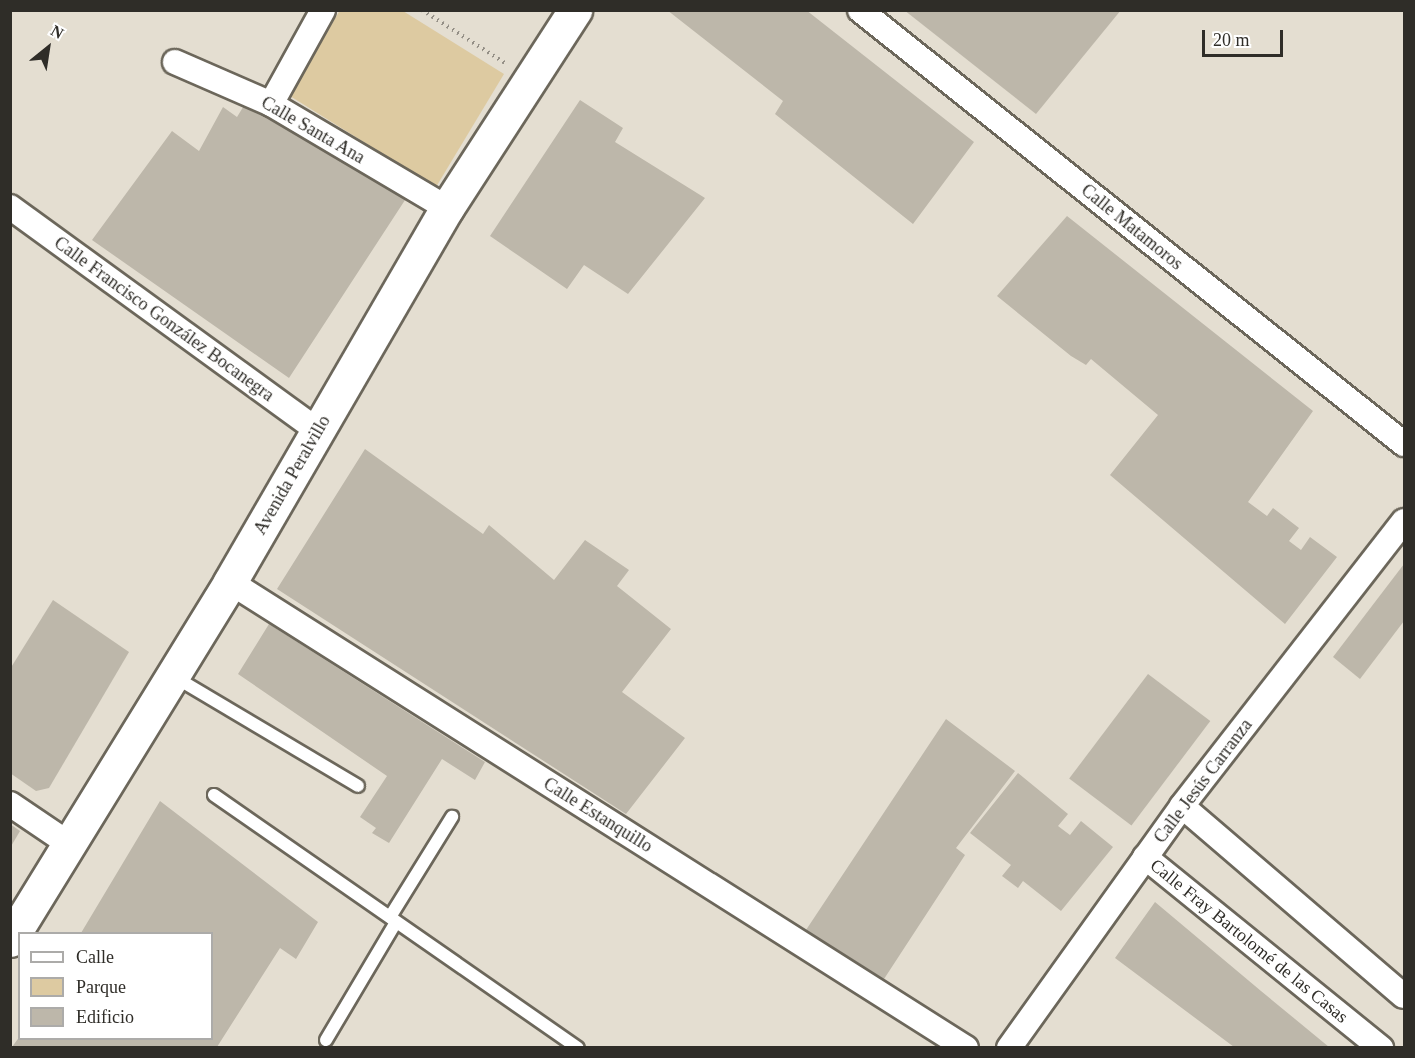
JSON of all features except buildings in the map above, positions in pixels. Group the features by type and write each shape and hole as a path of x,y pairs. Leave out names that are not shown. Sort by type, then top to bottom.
{"street":[{"path":"271,104 323,10"},
{"name":"Avenida Peralvillo","path":"10,940 230,582 447,208 532,80 575,10"},
{"name":"Calle Matamoros","path":"860,10 1404,444"},
{"name":"Calle Santa Ana","path":"175,62 271,104 447,208"},
{"name":"Calle Francisco González Bocanegra","path":"10,207 318,431"},
{"name":"Calle Jesús Carranza","path":"1009,1047 1182,806 1404,521"},
{"name":"Calle Estanquillo","path":"230,582 966,1047"},
{"path":"10,804 69,844"},
{"path":"1182,806 1404,996"},
{"name":"Calle Fray Bartolomé de las Casas","path":"1145,857 1381,1047"}],"lane":[{"path":"172,676 358,786"},
{"path":"214,795 578,1047"},
{"path":"326,1040 452,817"}],"path":[{"path":"422,10 532,80"}],"green space":[{"path":"340,10 403,11 504,74 436,187 290,96"}]}
